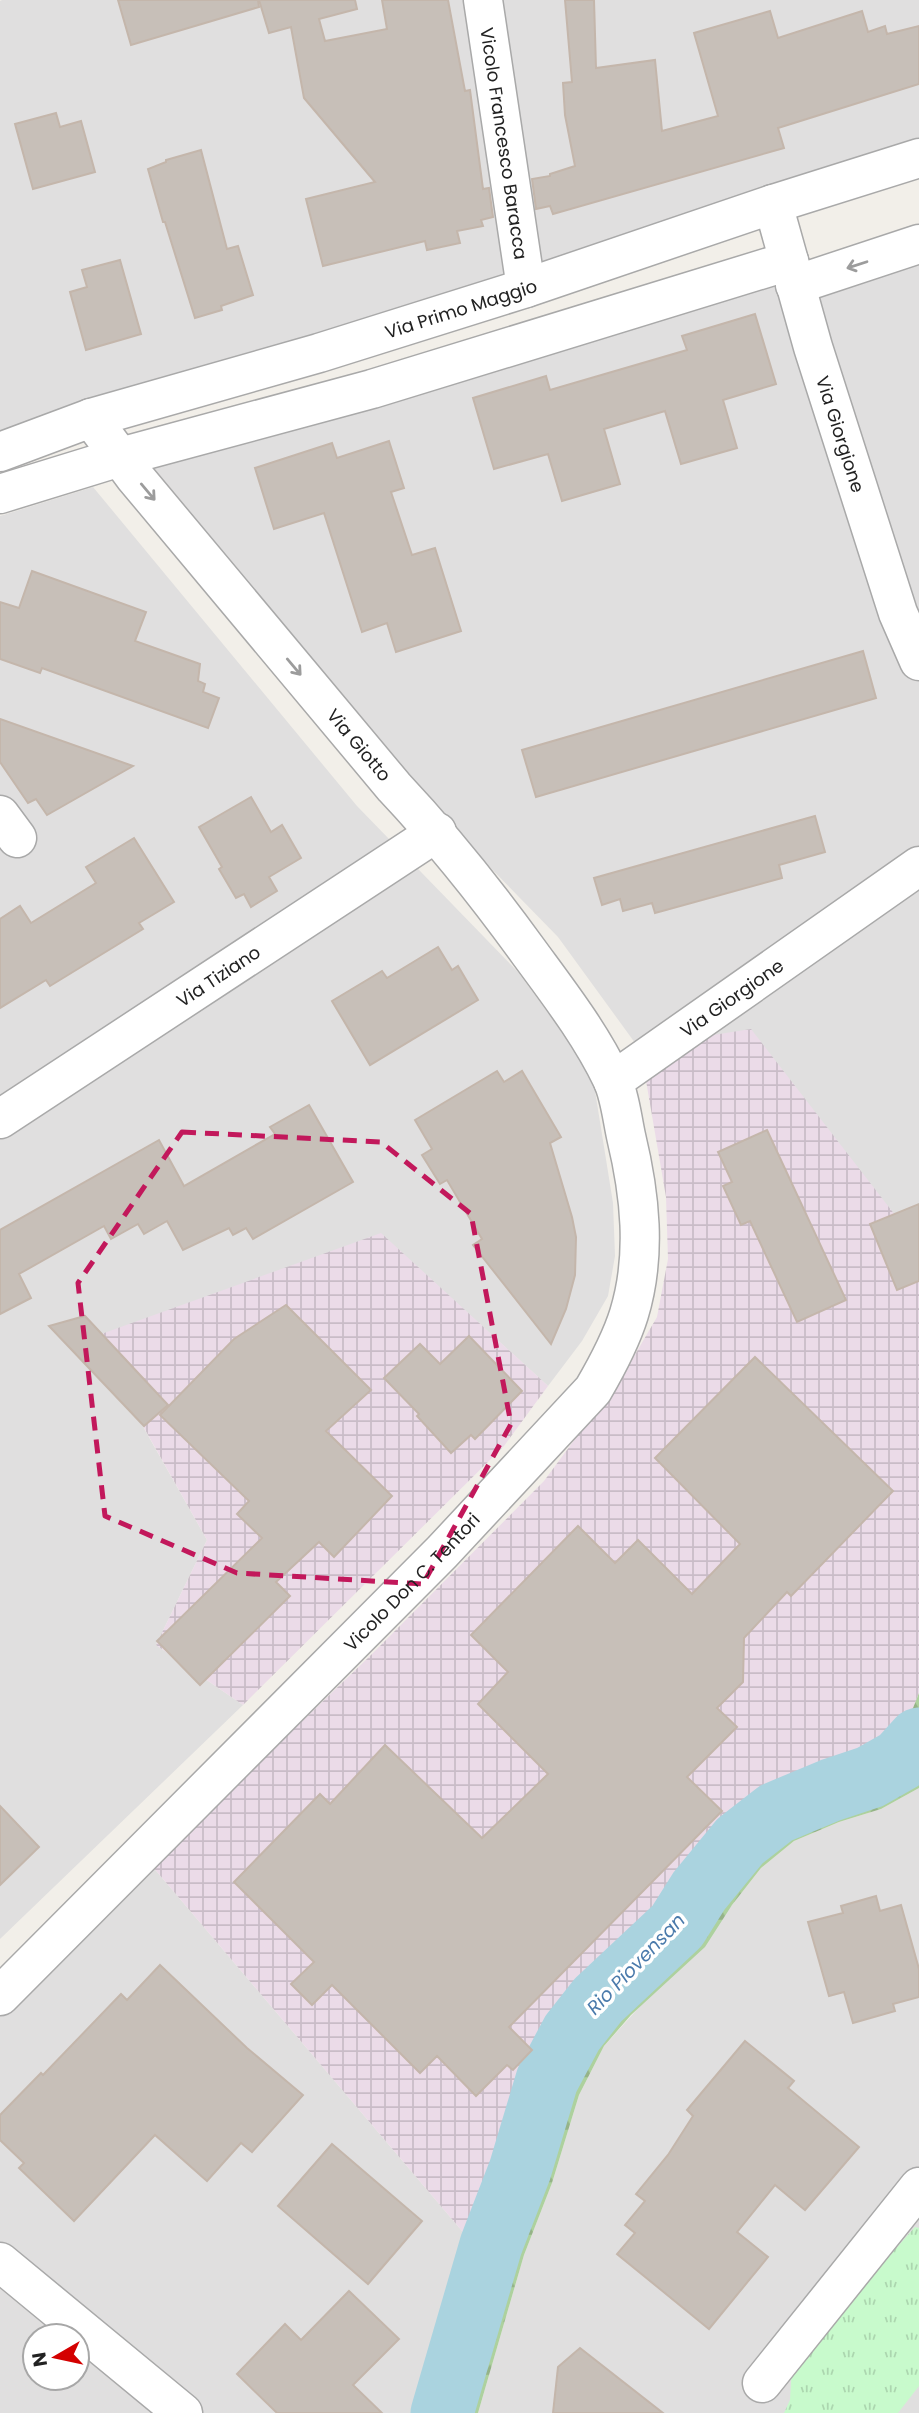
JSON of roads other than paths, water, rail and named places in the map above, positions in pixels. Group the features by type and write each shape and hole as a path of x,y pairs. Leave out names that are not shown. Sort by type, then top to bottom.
{"street":[{"name":"Vicolo Francesco Baracca","path":"483,0 526,288"},
{"name":"Via Primo Maggio","path":"0,452 91,418 318,353 526,288 773,204 919,158"},
{"name":"Via Giorgione","path":"773,204 898,613 919,661"},
{"path":"0,494 120,457 792,273 919,244"},
{"name":"Via Giotto","path":"91,418 120,457 394,786 436,832 501,914 580,1023 613,1081"},
{"name":"Via Tiziano","path":"0,1119 436,832"},
{"name":"Via Giorgione","path":"613,1081 919,866"},
{"name":"Vicolo Don C. Tentori","path":"0,1996 442,1552 593,1390 609,1362 629,1314 636,1283 641,1223 634,1167 613,1081"},
{"path":"762,2383 919,2187"},
{"path":"0,2262 183,2413"}],"waterway":[{"name":"Rio Piovensan","path":"442,2413 491,2245 520,2170 547,2080 572,2033 598,2000 677,1926 699,1891 740,1841 776,1813 870,1777 900,1760 919,1739"}]}
